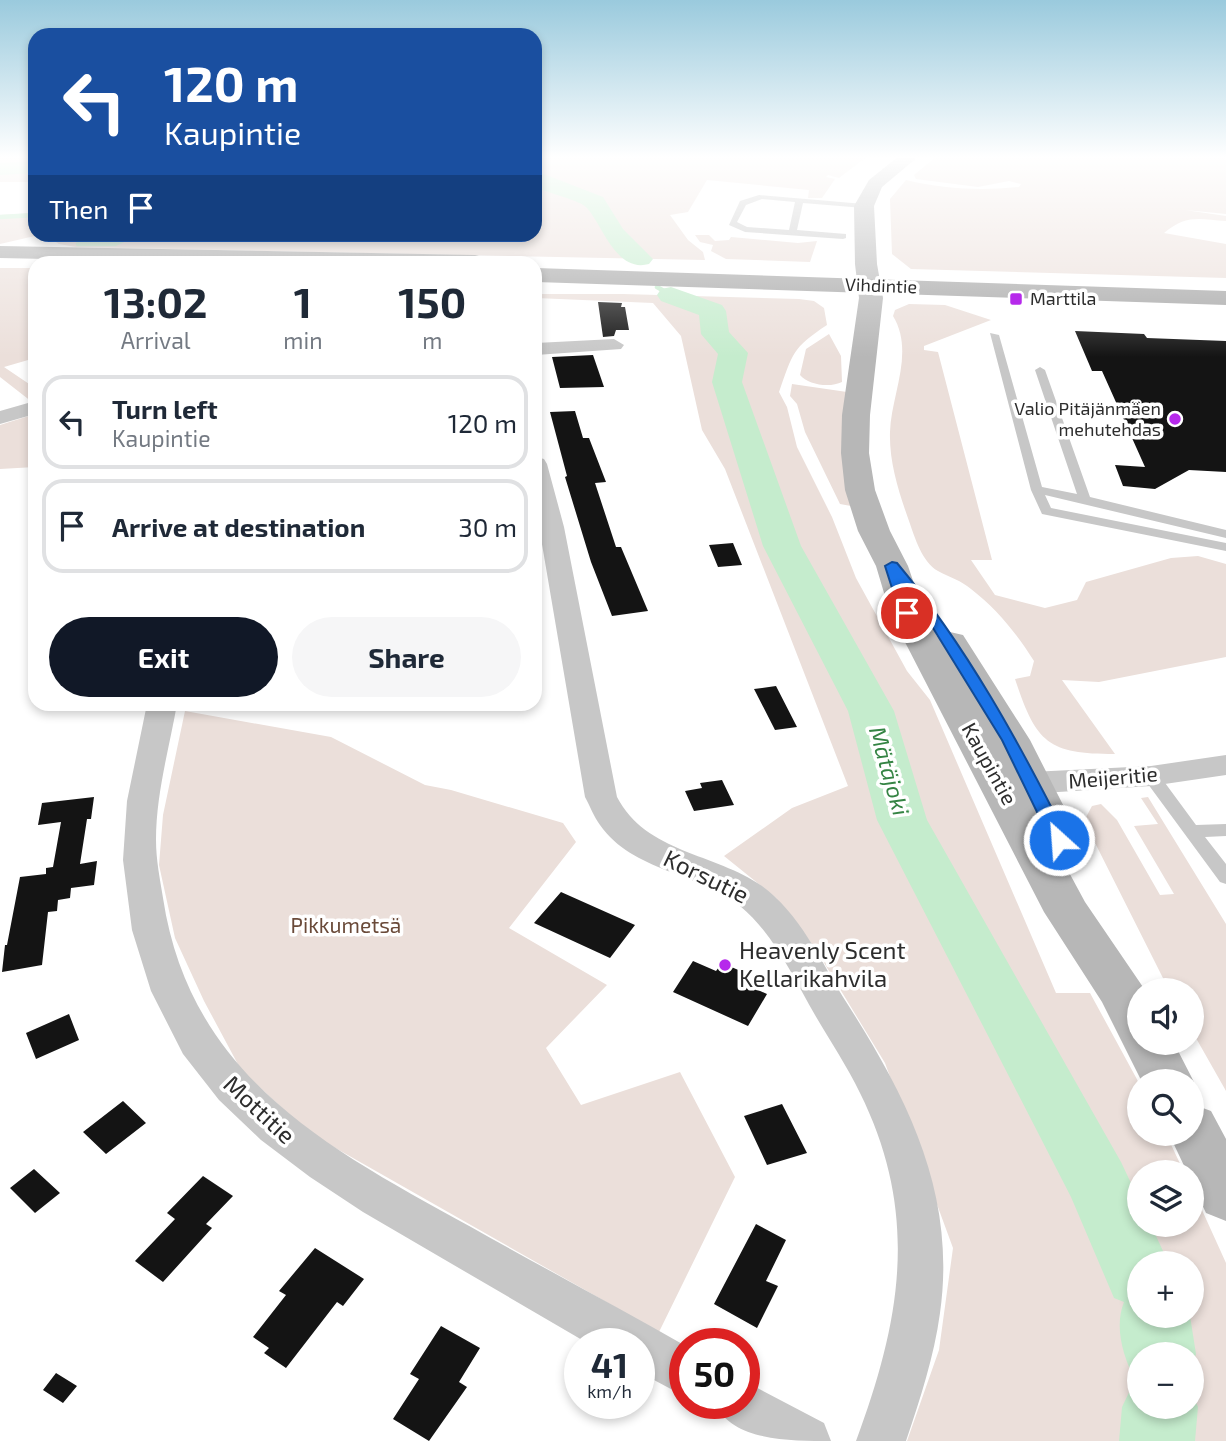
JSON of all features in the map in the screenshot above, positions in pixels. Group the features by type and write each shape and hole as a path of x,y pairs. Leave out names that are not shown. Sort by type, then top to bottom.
{"main road":[{"name":"Kaupintie","path":"848,223 843,236 844,283 860,385"},
{"name":"Kaupintie","path":"858,223 870,299 855,453 860,490 874,531 892,566 907,613 1016,784 1067,912 1127,1004"},
{"path":"0,252 190,256"},
{"path":"0,262 28,262"},
{"name":"Vihdintie","path":"542,264 844,283"},
{"name":"Vihdintie","path":"542,275 844,283 868,281 1226,288"},
{"name":"Vihdintie","path":"868,281 1226,298"},
{"path":"1202,1146 1226,1195"}],"street":[{"path":"542,349 614,345"},
{"path":"0,418 28,409"},
{"name":"Korsutie","path":"542,488 552,527 606,813 616,827 631,839 661,855 722,879 750,895 768,912 785,934 862,1058 886,1105 905,1161 917,1211 921,1270 914,1327 881,1441"},
{"name":"Mottitie","path":"161,711 140,818 139,858 144,899 159,959 178,1013 196,1043 226,1082 266,1122 330,1169 607,1328"},
{"name":"Meijeritie","path":"1016,784 1151,776 1226,765"},
{"path":"760,1415 806,1441"}],"lane":[{"path":"733,223 745,229 843,236"},
{"path":"792,233 794,223"},
{"path":"994,335 1046,511 1226,547"},
{"path":"1040,370 1085,499"},
{"path":"1038,490 1226,534"},
{"path":"1151,776 1226,877"},
{"path":"1191,831 1226,830"}],"green space":[{"path":"0,223 28,223 28,238 0,244"},
{"path":"542,223 676,223 688,240 703,252 705,260 76,247 56,242 542,242"},
{"path":"891,223 1179,223 1164,233 1226,244 1226,278 911,269 892,254"},
{"path":"695,235 709,235 715,241 729,240 731,237 798,243 817,241 810,262 726,259 711,251 713,245 700,242"},
{"path":"0,268 28,268 28,360 4,367 28,383 28,399 0,377"},
{"path":"542,294 799,299 814,301 824,308 827,325 795,352 779,392 787,407 797,447 832,517 856,578 907,671 930,700 1056,993 1090,993 1131,1069 1127,1069 1127,1146 1172,1146 1178,1160 1127,1160 1127,1237 1204,1237 1204,1214 1226,1263 1226,1441 907,1441 939,1350 953,1248 885,1063 815,948 776,898 724,856 792,808 848,786 725,469 702,430 681,336 653,303 542,298"},
{"path":"909,304 945,305 991,320 924,346 924,350 938,352 992,560 971,560 995,595 1045,608 1077,600 1086,582 1171,558 1198,556 1226,564 1226,657 1099,682 1062,680 1115,754 1074,751 1047,740 1030,717 1015,679 1030,676 1034,661 1006,622 989,605 960,581 932,567 920,549 898,488 890,443 891,418 902,359 902,344 893,316 895,310"},
{"path":"829,334 841,356 842,382 832,385 814,383 800,375 806,349"},
{"path":"792,384 847,392 851,506 840,504 805,432 797,404 790,396"},
{"path":"28,416 28,467 0,469 0,425"},
{"name":"Pikkumetsä","path":"185,711 331,737 425,785 563,823 576,842 509,928 607,985 546,1048 581,1105 680,1072 735,1177 659,1332 309,1133 241,1070 204,1001 175,938 159,865 163,815"},
{"path":"1148,797 1226,924 1226,1091 1204,1052 1204,978 1163,978 1084,821 1092,806 1101,804 1117,820 1160,895 1174,894 1134,826 1158,824 1141,798"}],"building":[{"path":"598,302 622,303 629,330 616,330 614,336 603,337"},
{"name":"Valio Pitäjänmäen mehutehdas","path":"1075,331 1144,334 1147,338 1226,341 1226,472 1189,470 1155,489 1123,486 1115,465 1145,467 1102,371 1092,371"},
{"path":"593,355 604,387 560,388 552,357"},
{"path":"575,411 583,438 589,438 606,482 595,483 616,547 621,547 648,611 612,616 591,562 565,477 567,476 550,412"},
{"path":"733,543 742,565 718,567 709,545"},
{"path":"776,686 797,727 775,730 754,689"},
{"path":"722,780 734,805 694,811 685,791 702,788 700,783"},
{"path":"94,797 91,819 87,819 80,864 97,861 94,885 71,888 70,898 58,900 57,911 48,912 42,965 2,972 20,877 46,874 46,868 53,867 61,822 38,825 42,803"},
{"path":"561,892 635,925 610,958 534,923"},
{"path":"693,961 716,971 722,963 764,981 758,990 767,994 748,1026 673,992"},
{"path":"69,1014 79,1040 36,1059 26,1033"},
{"path":"123,1101 146,1123 106,1154 83,1132"},
{"path":"782,1104 807,1153 767,1165 744,1116"},
{"path":"34,1169 60,1193 35,1213 10,1188"},
{"path":"203,1176 233,1196 206,1224 212,1228 163,1282 135,1261 175,1219 167,1213"},
{"path":"756,1224 786,1240 766,1281 778,1286 757,1328 714,1304"},
{"path":"315,1248 364,1279 343,1306 337,1302 286,1368 264,1353 269,1348 253,1337 286,1295 279,1291"},
{"path":"441,1326 480,1348 459,1382 467,1387 429,1441 393,1419 419,1379 410,1374"},
{"path":"56,1373 77,1386 63,1403 43,1390"}],"waterway":[{"name":"Mätäjoki","path":"607,223 613,233 640,259"},
{"path":"78,244 119,242"},
{"name":"Mätäjoki","path":"657,287 671,295"},
{"name":"Mätäjoki","path":"671,295 712,311 715,334 733,353 727,382 782,546 871,711 902,820 1098,1183 1129,1251"},
{"name":"Mätäjoki","path":"1156,1328 1158,1342"},
{"name":"Mätäjoki","path":"1157,1441 1159,1419"}],"place":[{"name":"Marttila","path":"1016,299"},
{"name":"Valio Pitäjänmäen mehutehdas","path":"1175,419"},
{"name":"Heavenly Scent Kellarikahvila","path":"725,965"}],"route":[{"path":"907,613 892,566 931,613 1010,740 1059,840"}]}
